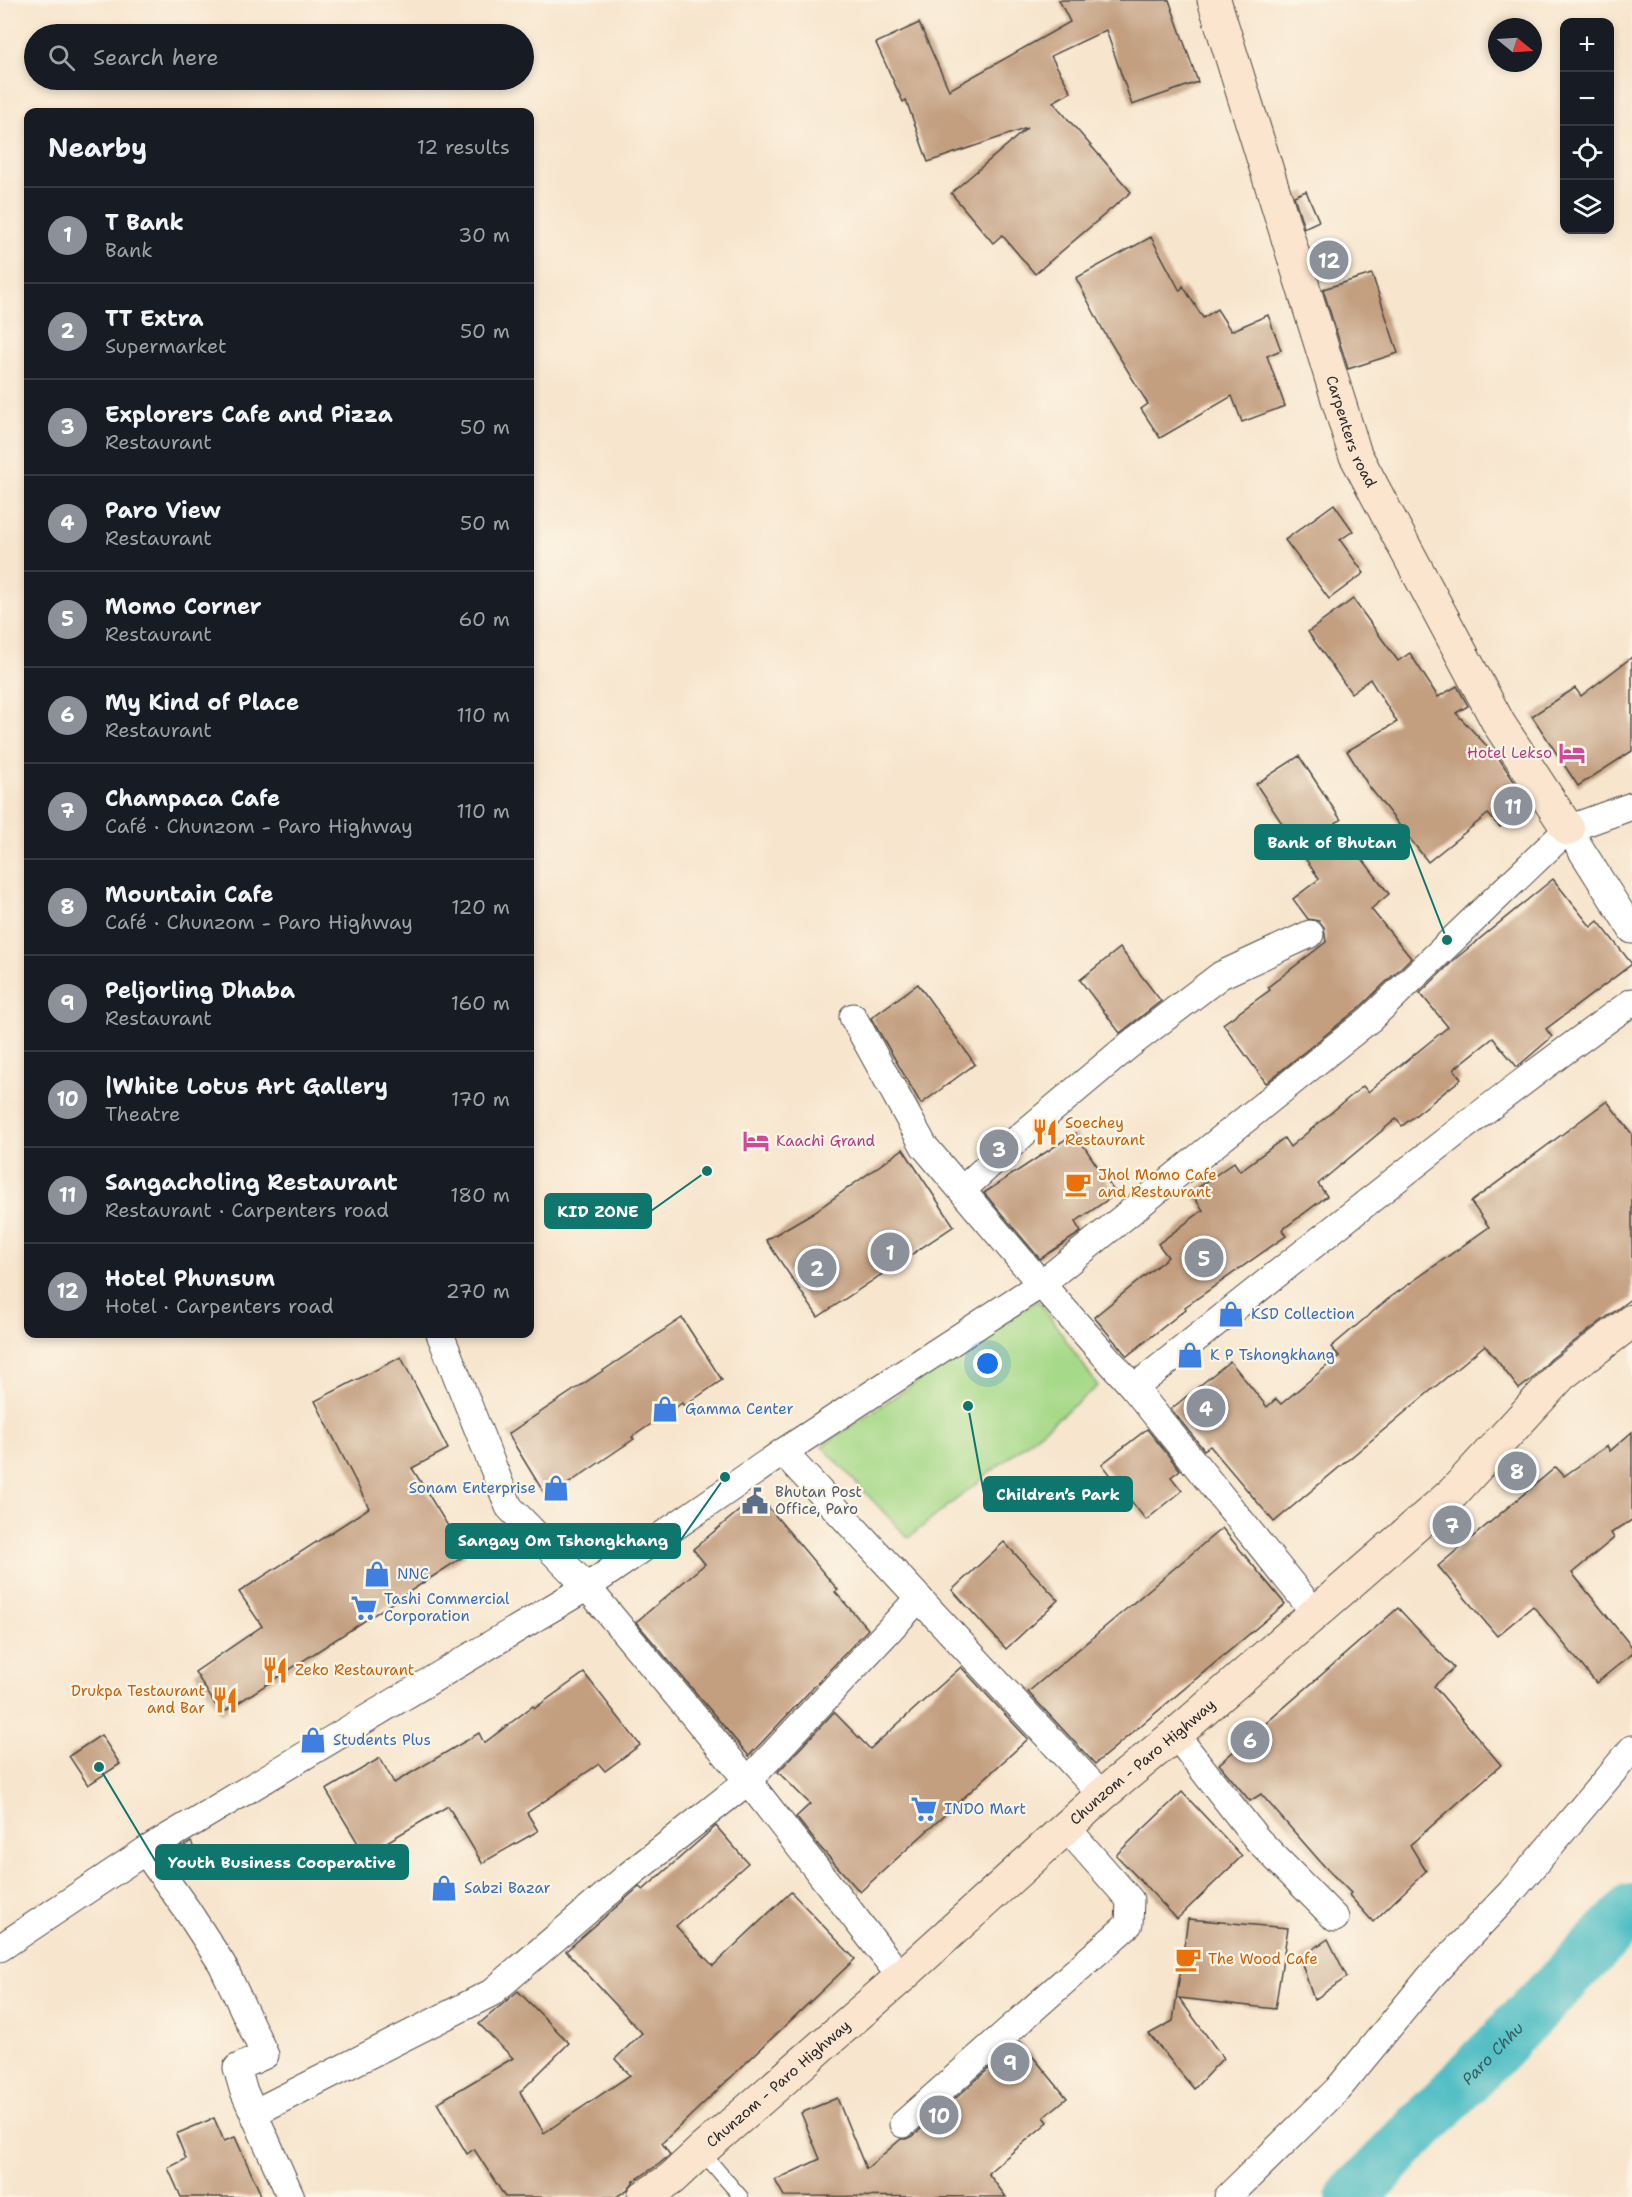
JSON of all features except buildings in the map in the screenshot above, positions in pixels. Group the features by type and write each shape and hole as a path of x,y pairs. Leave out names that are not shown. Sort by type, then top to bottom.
{"street":[{"name":"Carpenters road","path":"1214,0 1355,454 1499,724 1568,829"},
{"path":"0,1948 145,1851 586,1587 783,1452 1041,1284 1370,1019 1568,829 1632,806"},
{"path":"1568,829 1632,930"},
{"path":"962,1190 1128,1046 1221,975 1310,934"},
{"path":"1134,1388 1401,1176 1550,1061 1632,1002"},
{"path":"852,1017 924,1146 1041,1284 1134,1388 1315,1613"},
{"name":"Chunzom - Paro Highway","path":"644,2197 671,2179 901,1977 1102,1795 1453,1493 1562,1374 1632,1321"},
{"path":"442,1338 508,1507 586,1587 748,1781 901,1977"},
{"path":"783,1452 1102,1795"},
{"path":"254,2113 491,1993 629,1875 748,1781 919,1598"},
{"path":"1175,1734 1257,1839 1335,1918"},
{"path":"1228,2197 1338,2089 1430,1977 1511,1892 1632,1749"},
{"path":"903,2124 1130,1924 1130,1900 1066,1827"},
{"path":"145,1851 222,1964 265,2055 237,2068 243,2089 291,2197"}],"lane":[{"path":"701,2151 741,2197"}],"green space":[{"path":"1038,1300 1098,1386 908,1538 822,1446"}],"waterway":[{"name":"Paro Chhu","path":"1352,2197 1632,1910"}],"place":[{"name":"Hotel Phunsum","path":"1329,260"},
{"name":"Hotel Lekso","path":"1572,753"},
{"name":"Sangacholing Restaurant","path":"1513,806"},
{"name":"Bank of Bhutan","path":"1447,940"},
{"name":"Soechey Restaurant","path":"1045,1132"},
{"name":"Kaachi Grand","path":"756,1141"},
{"name":"Explorers Cafe and Pizza","path":"999,1149"},
{"name":"KID ZONE","path":"707,1171"},
{"name":"Jhol Momo Cafe and Restaurant","path":"1078,1184"},
{"name":"T Bank","path":"890,1252"},
{"name":"Momo Corner","path":"1204,1258"},
{"name":"TT Extra","path":"817,1268"},
{"name":"KSD Collection","path":"1231,1314"},
{"name":"K P Tshongkhang","path":"1190,1355"},
{"name":"Children’s Park","path":"968,1406"},
{"name":"Paro View","path":"1206,1408"},
{"name":"Gamma Center","path":"665,1409"},
{"name":"Mountain Cafe","path":"1517,1471"},
{"name":"Sangay Om Tshongkhang","path":"725,1477"},
{"name":"Sonam Enterprise","path":"556,1488"},
{"name":"Bhutan Post Office, Paro","path":"755,1501"},
{"name":"Champaca Cafe","path":"1452,1525"},
{"name":"NNC","path":"377,1574"},
{"name":"Tashi Commercial Corporation","path":"364,1608"},
{"name":"Zeko Restaurant","path":"275,1670"},
{"name":"Drukpa Testaurant and Bar","path":"225,1700"},
{"name":"Students Plus","path":"313,1740"},
{"name":"My Kind of Place","path":"1250,1740"},
{"name":"Youth Business Cooperative","path":"99,1767"},
{"name":"INDO Mart","path":"924,1809"},
{"name":"Sabzi Bazar","path":"444,1888"},
{"name":"The Wood Cafe","path":"1188,1959"},
{"name":"Peljorling Dhaba","path":"1010,2062"},
{"name":"|White Lotus Art Gallery","path":"939,2115"}]}
